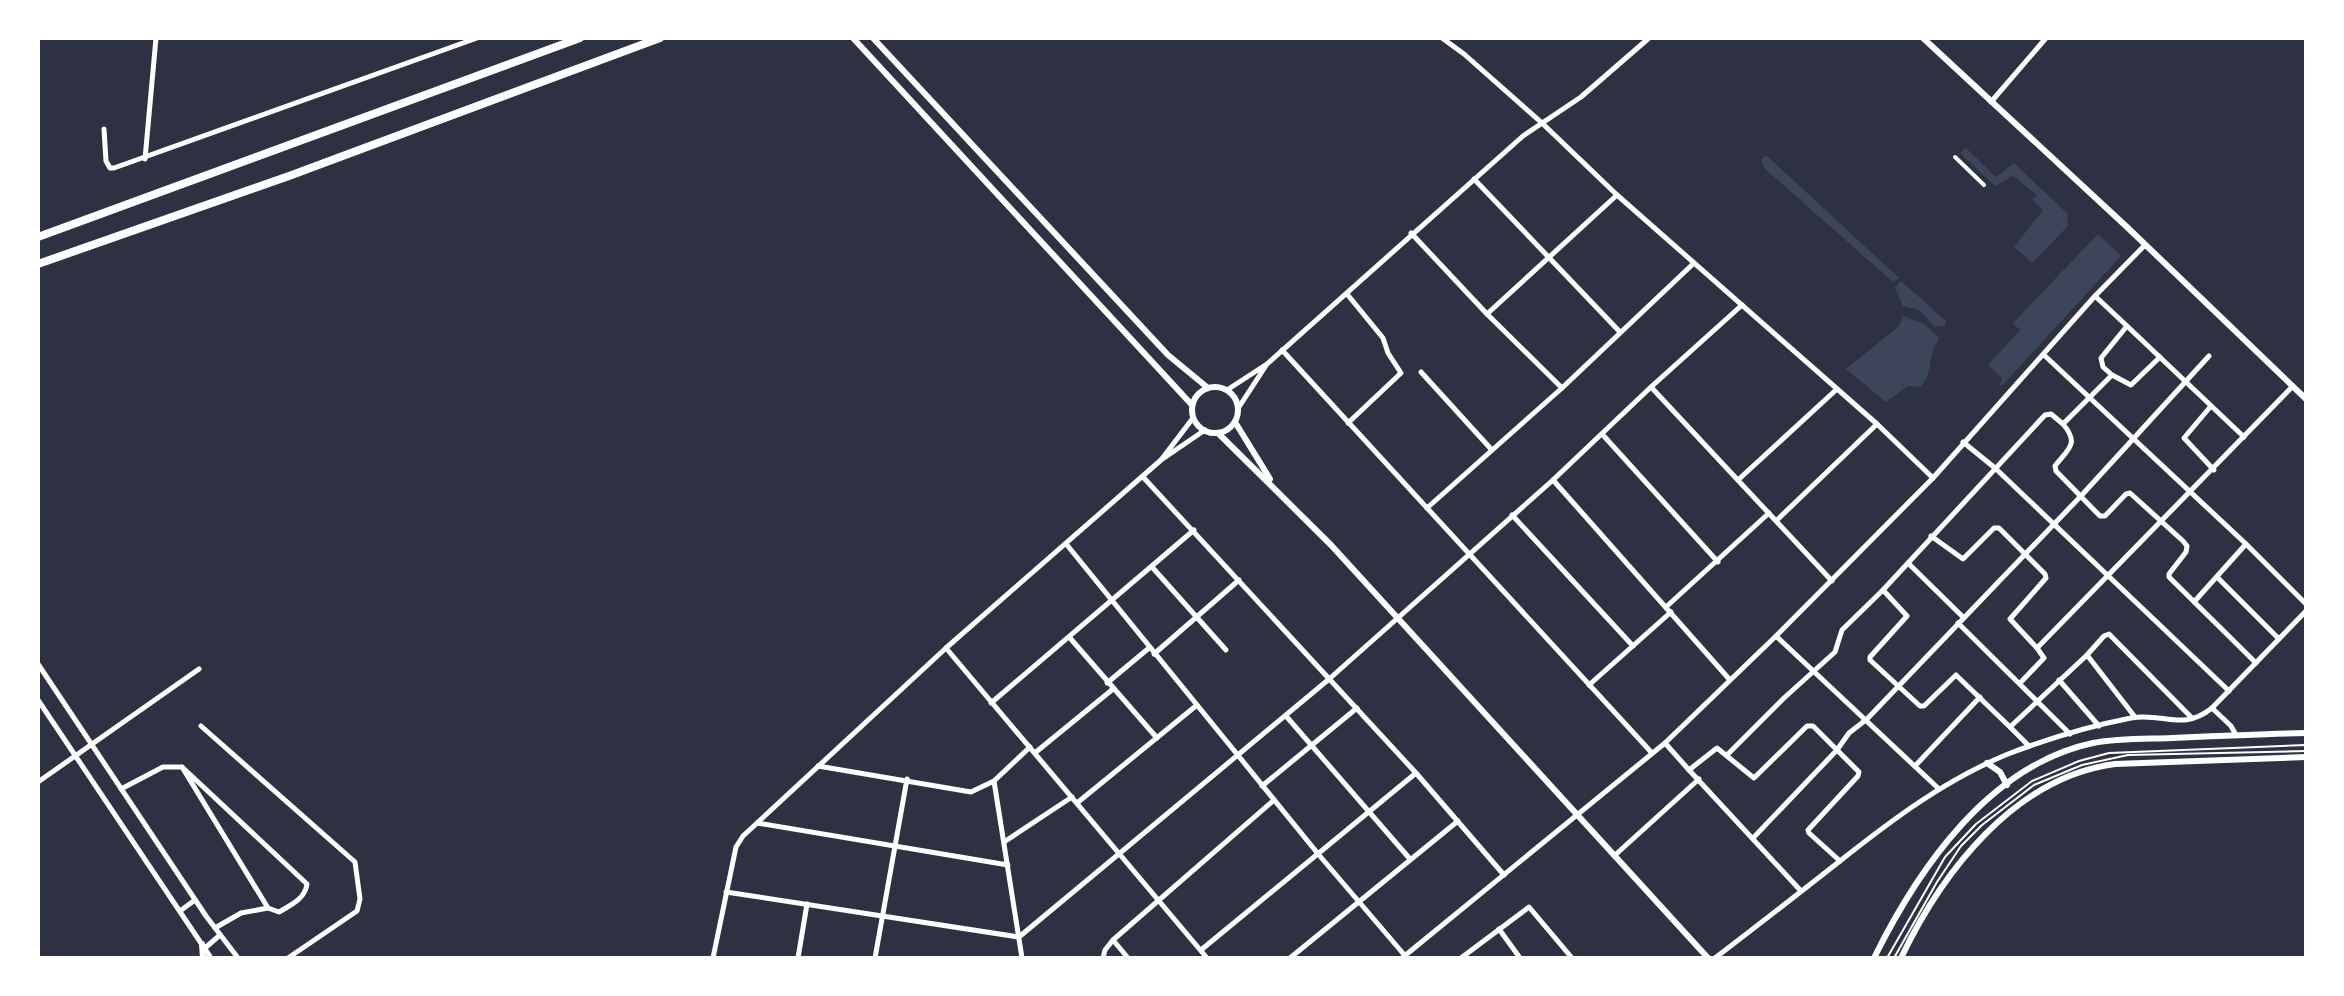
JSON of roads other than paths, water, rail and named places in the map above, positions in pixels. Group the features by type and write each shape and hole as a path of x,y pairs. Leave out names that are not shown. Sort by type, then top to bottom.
{"main road":[{"path":"38,237 580,38"},
{"path":"38,264 289,176 660,38"}],"street":[{"path":"145,159 156,38"},
{"path":"104,129 106,161 110,168 145,159 477,38"},
{"path":"853,38 1192,405"},
{"path":"873,38 1168,355 1208,388"},
{"path":"1442,38 1542,123 1617,195 1838,389 1933,478"},
{"path":"1227,390 1267,364 1523,136 1581,97 1649,38"},
{"path":"1923,38 2144,246 2160,257 2306,399"},
{"path":"1991,102 2046,38"},
{"path":"1955,157 1984,185"},
{"path":"1474,179 1620,332"},
{"path":"1487,314 1617,195"},
{"path":"1411,233 1562,388"},
{"path":"1067,545 1405,957 1665,743 1933,478 2095,296 2144,246"},
{"path":"1427,508 1562,388 1694,263"},
{"path":"1347,294 1383,338 1388,353 1401,373 1348,423"},
{"path":"2095,296 2244,437"},
{"path":"726,892 1019,937 1328,680 1553,480 1742,305"},
{"path":"2127,326 2101,358 2103,367 2131,385 2160,357"},
{"path":"1282,350 1652,753"},
{"path":"2044,355 2306,604"},
{"path":"1754,837 1837,750 1849,733 1867,719 2080,497 2209,356"},
{"path":"1218,433 1235,422 1239,407 1267,364"},
{"path":"1421,372 1491,449"},
{"path":"2063,424 2112,375"},
{"path":"2037,648 2293,386"},
{"path":"1651,387 1832,581"},
{"path":"1239,407 1227,390 1208,388 1195,397 1193,418 1205,430 1218,433 1274,485 1708,958"},
{"path":"1738,480 1838,389"},
{"path":"2211,406 2184,438 2214,470"},
{"path":"1727,755 1835,652 1842,630 2045,415 2051,414 2072,437 2072,442 2054,468 2102,516 2130,493 2187,546 2169,576 2256,663"},
{"path":"1161,460 1193,418"},
{"path":"1235,422 1274,485"},
{"path":"1777,520 1877,424"},
{"path":"713,958 736,847 756,823 946,648 1161,460 1205,430"},
{"path":"1602,434 1718,562"},
{"path":"1963,442 1995,468 2229,691"},
{"path":"1143,477 1416,773 1504,875"},
{"path":"1553,480 1730,680"},
{"path":"1589,685 1769,513"},
{"path":"1512,515 1633,646"},
{"path":"1931,536 1963,559 1997,527 2045,574 2046,578 2010,619 2044,658 2021,682"},
{"path":"991,703 1194,530"},
{"path":"2194,602 2246,544"},
{"path":"1908,563 2070,734"},
{"path":"1152,567 1226,650"},
{"path":"2217,577 2279,639"},
{"path":"1154,654 1239,580"},
{"path":"1883,590 1907,616 1870,660 1922,707 1956,675 2029,747"},
{"path":"1715,958 1901,813 1987,763 2070,734 2135,717 2178,722 2193,719 2212,708 2306,611"},
{"path":"2010,727 2104,636 2112,635 2193,719"},
{"path":"1776,636 1939,789"},
{"path":"1070,638 1157,738"},
{"path":"946,648 1207,958"},
{"path":"1107,683 1149,648"},
{"path":"2087,655 2135,717"},
{"path":"38,664 195,900 238,958"},
{"path":"38,782 199,669"},
{"path":"2059,680 2099,726"},
{"path":"1036,752 1113,689"},
{"path":"1915,766 1980,697"},
{"path":"38,700 211,958"},
{"path":"1077,803 1197,705"},
{"path":"1262,786 1357,708"},
{"path":"2212,708 2236,735"},
{"path":"1286,716 1410,859"},
{"path":"1689,770 1714,749 1720,749 1749,777 1754,778 1810,725 1858,770 1858,776 1809,827 1808,832 1840,861"},
{"path":"201,726 351,856 357,865 360,899 357,911 288,958"},
{"path":"1874,958 1937,851 1968,816 2007,785 2052,757 2093,743 2306,733"},
{"path":"1665,743 1801,891"},
{"path":"817,765 907,779 963,792 979,790 994,781 1030,747"},
{"path":"1901,958 1945,883 1969,851 2030,797 2052,783 2089,769 2115,764 2306,757"},
{"path":"1987,763 2000,772 2007,785"},
{"path":"121,789 163,767 182,767 307,884 306,892 297,902 279,912 268,908 241,913 215,928"},
{"path":"182,767 268,908"},
{"path":"1201,950 1416,773"},
{"path":"875,958 907,779"},
{"path":"1614,856 1699,779"},
{"path":"994,781 1022,958"},
{"path":"1004,842 1072,797"},
{"path":"1103,958 1113,940 1274,800"},
{"path":"1290,958 1458,821"},
{"path":"756,823 1008,865"},
{"path":"180,911 195,900"},
{"path":"798,958 807,904"},
{"path":"1461,958 1527,907 1572,958"},
{"path":"1499,929 1520,958"},
{"path":"204,946 220,935"},
{"path":"1113,940 1128,958"},
{"path":"203,958 204,946"}],"lane":[{"path":"1887,958 1945,857 1976,824 2032,781 2079,761 2109,753 2306,745"},
{"path":"1894,958 1961,846 1982,825 2034,785 2082,765 2128,755 2306,751"}]}
